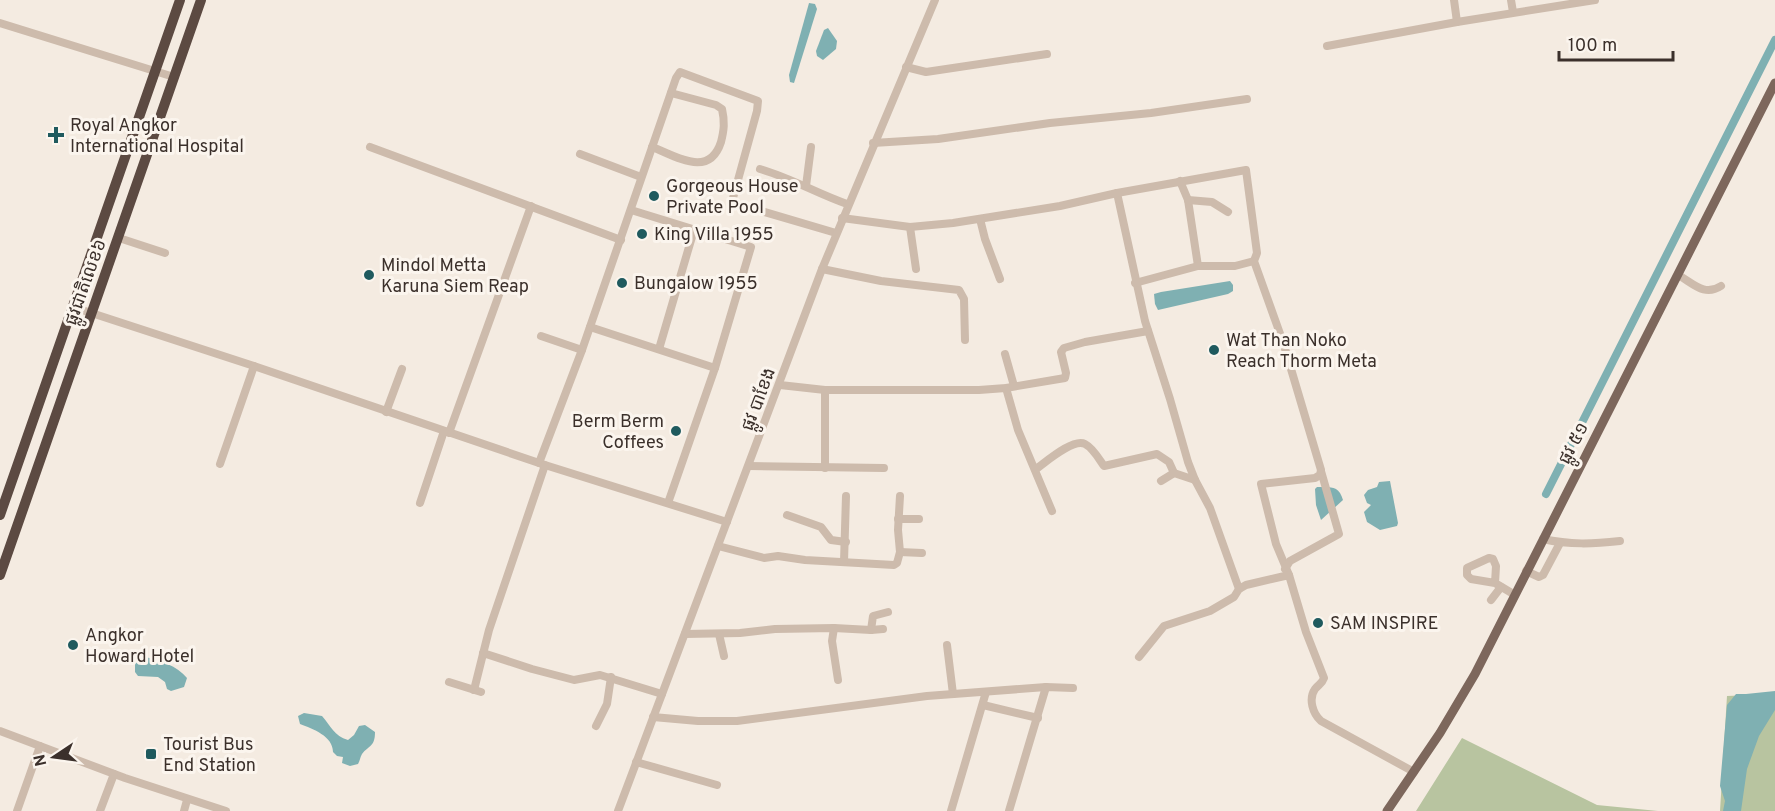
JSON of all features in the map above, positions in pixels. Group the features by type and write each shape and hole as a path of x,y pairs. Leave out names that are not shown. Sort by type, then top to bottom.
{"highway":[{"name":"ផ្លូវជាតិលេខ៦","path":"0,515 180,0"},
{"name":"ផ្លូវជាតិលេខ៦","path":"0,574 201,0"}],"main road":[{"name":"ផ្លូវ ៥១","path":"1387,811 1475,674 1515,595 1533,574 1553,542 1684,278 1775,83"}],"street":[{"name":"ផ្លូវ បាខែង","path":"618,811 847,204 935,0"},
{"path":"1454,0 1457,22"},
{"path":"1511,0 1513,12"},
{"path":"1327,46 1564,2 1595,0"},
{"path":"0,23 174,77"},
{"path":"906,67 926,72 1047,54"},
{"path":"449,682 478,691 483,653 542,464 676,78 682,72 758,101 733,202 836,233"},
{"path":"652,147 699,163 709,160 719,147 725,124 722,109 716,105 671,93"},
{"path":"873,143 938,139 1247,99"},
{"path":"370,147 621,240"},
{"path":"806,186 811,147"},
{"path":"580,154 641,177"},
{"path":"760,170 806,186 847,204"},
{"path":"842,218 910,227 980,219 1246,170 1257,253 1254,261 1282,342 1339,534 1290,561 1287,572"},
{"path":"1180,181 1188,200 1198,266"},
{"path":"1117,193 1135,284 1148,331 1195,480 1210,508 1239,589"},
{"path":"1188,200 1212,202 1228,212"},
{"path":"420,503 531,206"},
{"path":"631,210 751,247 716,368 668,503"},
{"path":"980,219 1000,279"},
{"path":"910,227 916,269"},
{"path":"659,349 694,230"},
{"path":"119,238 165,253"},
{"path":"1135,284 1198,266 1235,266 1254,261"},
{"path":"822,269 880,281 959,290 964,299 965,340"},
{"path":"1684,278 1701,290 1713,291 1721,286"},
{"path":"72,307 542,464 727,522"},
{"path":"590,327 716,368"},
{"path":"780,385 825,390 1010,387 1065,378 1061,352 1064,348 1148,331"},
{"path":"541,336 582,350"},
{"path":"1005,354 1018,430 1052,511"},
{"path":"220,464 254,366"},
{"path":"386,412 402,369"},
{"path":"825,390 825,468"},
{"path":"1036,470 1074,444 1080,443 1091,449 1104,466 1157,454 1169,462 1174,473 1195,480"},
{"path":"749,466 884,468"},
{"path":"1321,470 1320,475 1315,478 1261,484 1276,544 1324,678 1313,692 1312,705 1316,717 1414,772"},
{"path":"1161,481 1174,473"},
{"path":"844,562 846,496"},
{"path":"718,546 764,558 778,556 805,560 894,565 897,563 900,552 898,519 900,496"},
{"path":"787,515 821,527 831,540 846,542"},
{"path":"898,519 919,519"},
{"path":"1533,574 1545,573 1553,542 1591,544 1620,541"},
{"path":"900,552 922,553"},
{"path":"1139,657 1164,626 1210,611 1234,597 1239,589 1248,584 1287,572"},
{"path":"1491,600 1498,585 1515,595"},
{"path":"871,630 873,616 888,612"},
{"path":"834,628 832,641 838,680"},
{"path":"685,634 775,629 883,629"},
{"path":"719,633 724,656"},
{"path":"947,645 953,694"},
{"path":"483,653 574,680 600,675 662,694"},
{"path":"596,726 607,704 611,677"},
{"path":"1009,811 1046,687"},
{"path":"653,717 698,721 736,721 953,694 1073,687"},
{"path":"951,811 986,692"},
{"path":"983,705 1038,718"},
{"path":"0,731 187,800 226,811"},
{"path":"18,811 40,746"},
{"path":"636,762 717,785"},
{"path":"100,811 114,774"},
{"path":"184,811 187,800"}],"green space":[{"path":"1775,694 1775,811 1720,811 1727,696"},
{"path":"1462,738 1597,805 1658,811 1416,811"}],"water":[{"path":"809,3 815,4 817,9 794,83 790,82 789,75"},
{"path":"828,28 837,41 836,49 823,60 817,56 816,51 824,30"},
{"path":"1230,281 1233,291 1228,294 1158,310 1155,304 1154,294"},
{"path":"1390,481 1398,523 1397,526 1380,530 1367,522 1364,512 1371,505 1367,503 1364,495 1368,490 1377,487 1379,482"},
{"path":"1317,487 1336,489 1343,500 1321,520 1316,505 1315,489"},
{"path":"145,657 178,670 187,678 184,687 171,691 158,677 138,676 135,672 135,662"},
{"path":"1775,691 1775,710 1759,736 1747,769 1741,811 1723,811 1725,801 1720,786 1727,705 1736,694"},
{"path":"304,713 322,716 336,733 348,740 359,726 365,725 375,732 374,740 362,754 358,764 350,766 342,763 343,757 333,752 326,737 300,724 298,716"}],"waterway":[{"path":"1546,494 1775,40"}],"place":[{"name":"Royal Angkor International Hospital","path":"56,135"},
{"name":"Gorgeous House Private Pool","path":"654,196"},
{"name":"King Villa 1955","path":"642,234"},
{"name":"Mindol Metta Karuna Siem Reap","path":"369,275"},
{"name":"Bungalow 1955","path":"622,283"},
{"name":"Wat Than Noko Reach Thorm Meta","path":"1214,350"},
{"name":"Berm Berm Coffees","path":"676,431"},
{"name":"SAM INSPIRE","path":"1318,623"},
{"name":"Angkor Howard Hotel","path":"73,645"},
{"name":"Tourist Bus End Station","path":"151,754"}]}
